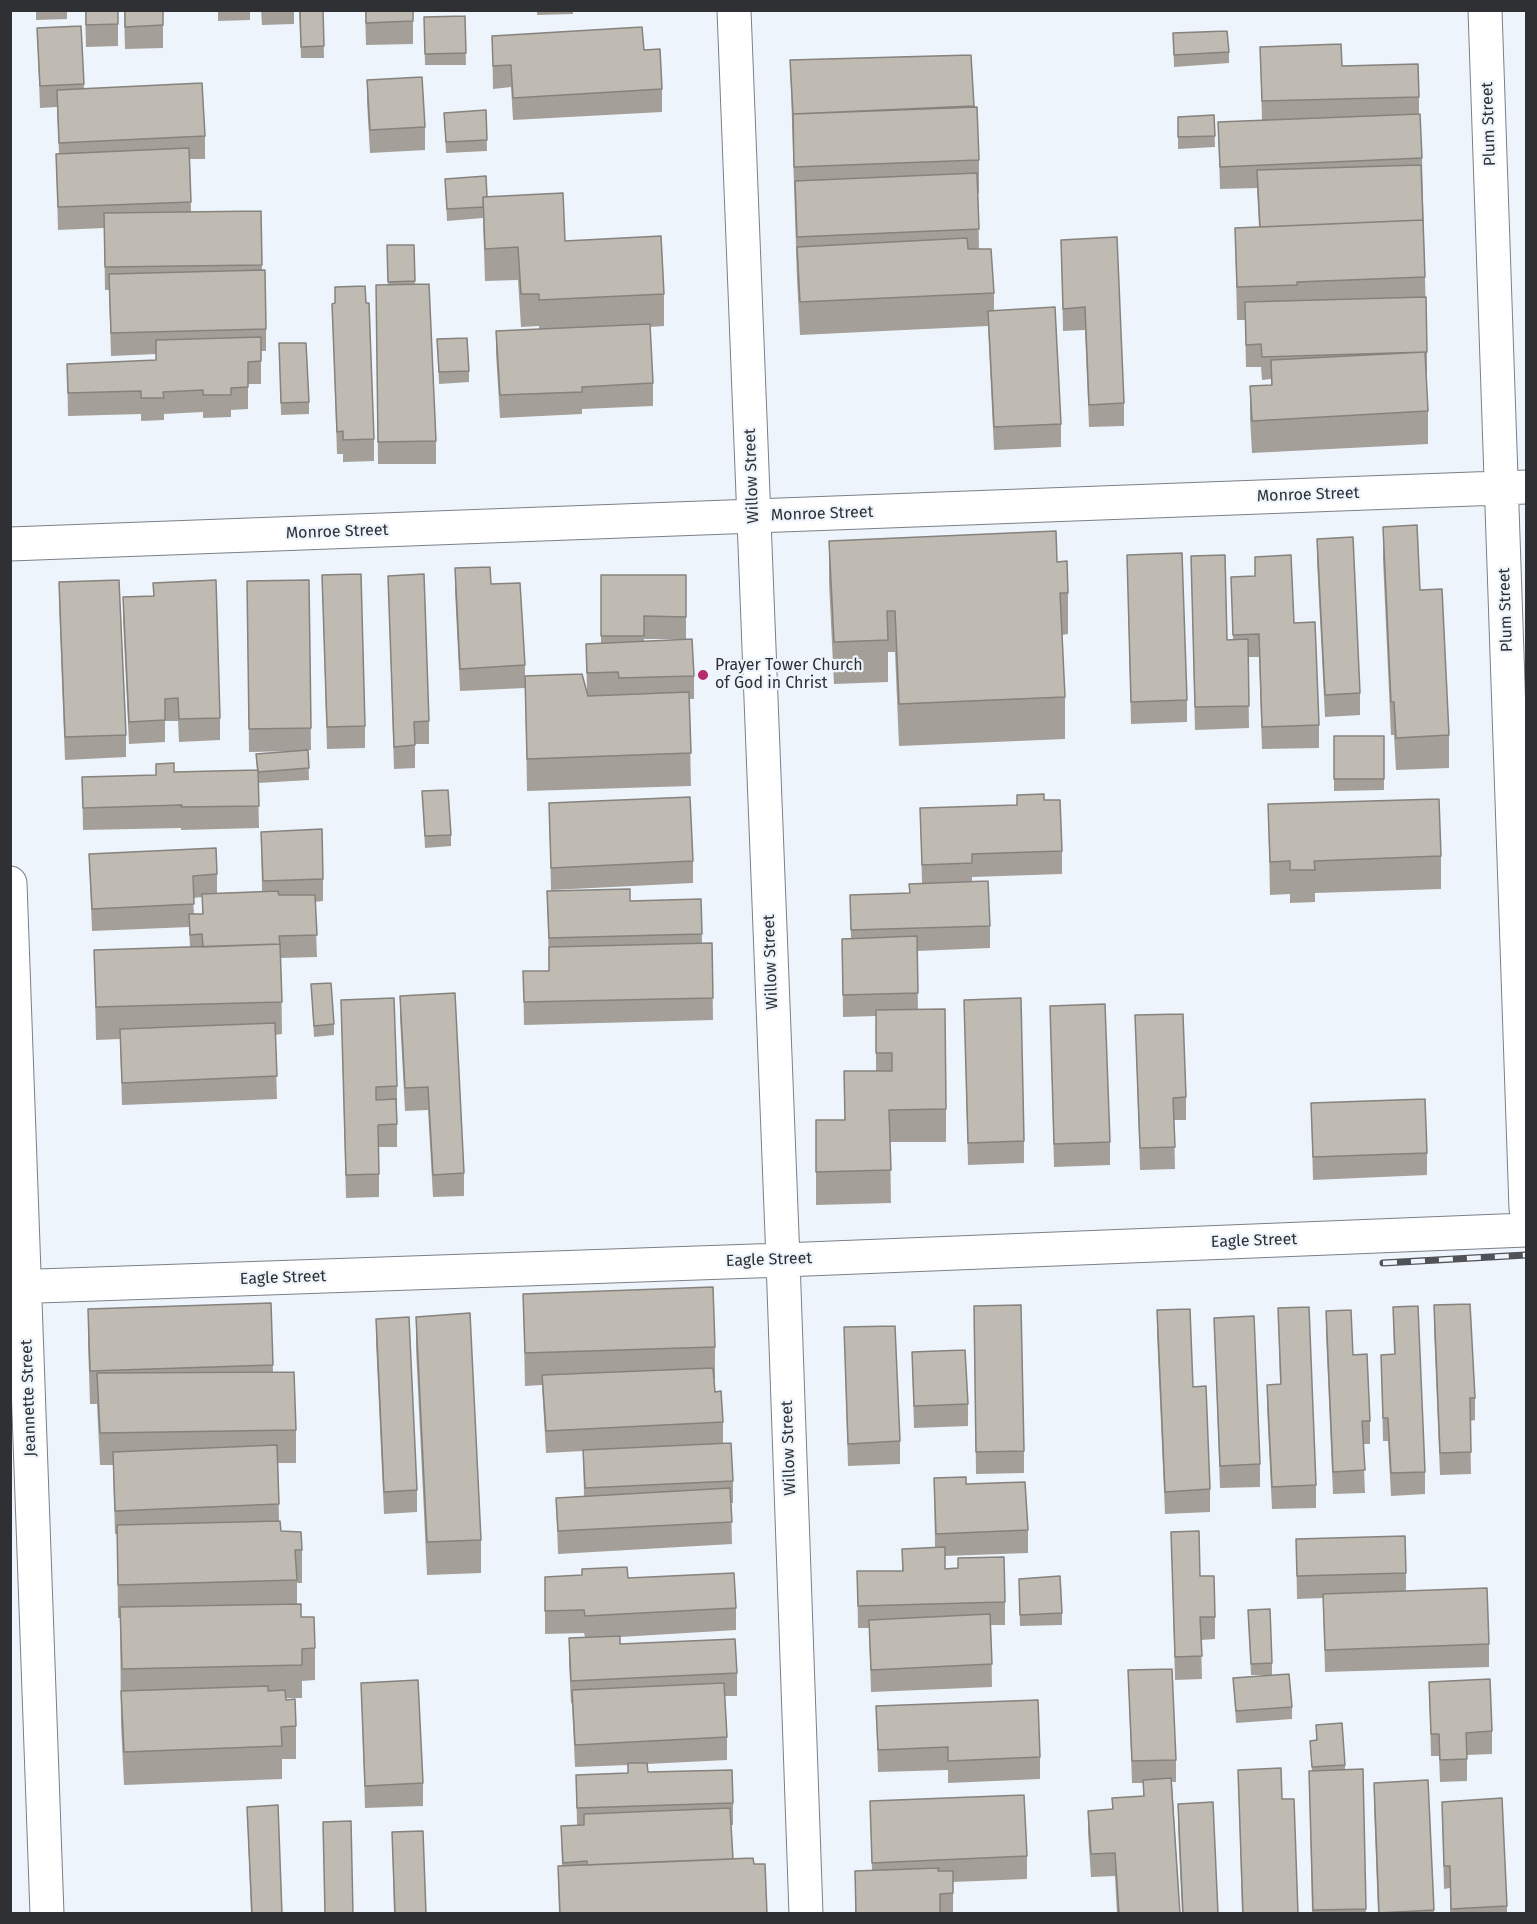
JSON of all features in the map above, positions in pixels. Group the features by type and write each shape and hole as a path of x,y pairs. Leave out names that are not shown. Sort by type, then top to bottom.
{"street":[{"name":"Willow Street","path":"734,10 806,1914"},
{"name":"Plum Street","path":"1485,10 1514,488 1527,1209"},
{"name":"Monroe Street","path":"10,544 1514,488"},
{"name":"Jeannette Street","path":"10,883 18,1287 47,1914"},
{"name":"Eagle Street","path":"18,1287 783,1260 1527,1230"}],"building":[{"path":"86,10 118,10 118,24 86,25"},
{"path":"125,10 163,10 163,25 125,27"},
{"path":"300,10 323,10 324,46 301,47"},
{"path":"366,10 413,10 413,21 366,23"},
{"path":"465,16 466,53 425,54 424,17"},
{"path":"81,26 84,84 40,86 37,28"},
{"path":"642,27 644,50 660,49 662,89 513,98 511,65 493,66 492,36"},
{"path":"1227,31 1229,52 1174,55 1173,33"},
{"path":"1341,44 1342,66 1418,64 1419,97 1262,101 1260,47"},
{"path":"971,55 974,106 793,114 790,60"},
{"path":"422,77 425,127 370,130 367,80"},
{"path":"202,83 205,136 59,143 57,90"},
{"path":"977,107 979,160 794,167 793,114"},
{"path":"486,110 487,140 446,142 444,113"},
{"path":"1420,114 1422,158 1220,167 1218,122"},
{"path":"1214,115 1215,136 1178,137 1178,117"},
{"path":"189,148 191,202 58,207 56,154"},
{"path":"1421,165 1423,220 1260,227 1257,170"},
{"path":"977,173 979,229 797,237 795,181"},
{"path":"486,176 487,197 483,197 483,207 447,209 445,179"},
{"path":"563,193 565,241 661,236 664,294 539,300 539,294 521,294 518,247 485,249 483,197"},
{"path":"261,211 262,265 105,267 104,213"},
{"path":"1423,220 1425,277 1297,282 1297,285 1237,287 1235,228"},
{"path":"1117,237 1124,403 1089,405 1085,307 1063,309 1061,240"},
{"path":"967,238 968,249 991,249 994,293 800,302 797,247"},
{"path":"387,245 414,245 415,281 388,282"},
{"path":"265,270 266,329 111,333 109,274"},
{"path":"429,284 436,441 378,442 376,285"},
{"path":"365,286 366,303 369,303 374,439 343,440 343,431 337,432 332,304 335,303 335,287"},
{"path":"1426,297 1427,352 1262,357 1261,344 1246,345 1245,302"},
{"path":"1055,307 1061,424 994,427 988,311"},
{"path":"650,324 653,383 582,387 582,392 500,395 496,331"},
{"path":"261,337 261,361 248,362 248,387 231,388 231,395 203,395 203,390 163,392 164,398 141,398 141,391 68,393 67,364 156,360 156,340"},
{"path":"467,338 469,371 439,372 437,339"},
{"path":"279,343 306,343 309,402 281,403"},
{"path":"1425,352 1428,411 1252,421 1250,386 1272,385 1271,360"},
{"path":"1417,525 1420,590 1442,589 1449,735 1396,738 1394,702 1391,702 1383,527"},
{"path":"1056,531 1057,562 1067,561 1068,593 1060,593 1065,697 899,704 895,611 887,611 888,640 834,642 829,541"},
{"path":"1353,537 1360,693 1325,695 1317,539"},
{"path":"1182,553 1187,700 1131,702 1127,555"},
{"path":"1225,555 1227,640 1248,639 1249,706 1195,707 1191,556"},
{"path":"1291,555 1294,623 1315,622 1319,725 1262,727 1259,634 1233,635 1231,577 1255,576 1255,557"},
{"path":"490,567 491,584 520,583 525,665 460,669 455,568"},
{"path":"361,574 365,726 327,727 322,575"},
{"path":"424,574 429,721 414,722 415,745 394,747 388,576"},
{"path":"601,575 686,575 686,617 644,616 644,636 601,636"},
{"path":"119,580 126,735 65,737 59,582"},
{"path":"216,580 220,718 179,719 178,698 165,699 165,720 129,722 123,597 154,596 153,583"},
{"path":"309,580 311,728 249,729 247,581"},
{"path":"692,639 694,676 619,678 618,672 587,673 586,644"},
{"path":"582,674 588,696 689,692 691,753 527,759 525,676"},
{"path":"1334,736 1384,736 1384,779 1334,779"},
{"path":"308,750 309,768 258,772 256,754"},
{"path":"174,763 174,772 258,770 259,806 181,807 182,805 83,808 82,777 156,775 156,764"},
{"path":"448,790 451,835 425,836 422,791"},
{"path":"1044,794 1044,800 1060,800 1062,851 972,854 972,863 922,865 920,808 1017,805 1017,795"},
{"path":"690,797 693,861 551,868 549,803"},
{"path":"1439,799 1441,856 1314,861 1315,870 1290,870 1290,861 1270,862 1268,804"},
{"path":"322,829 323,879 263,881 261,832"},
{"path":"216,848 217,874 193,876 194,904 92,909 89,854"},
{"path":"988,881 990,926 851,930 850,895 910,893 909,884"},
{"path":"630,889 630,901 701,899 702,934 549,938 547,891"},
{"path":"278,891 279,895 315,895 317,935 279,936 280,944 203,947 202,934 190,935 189,914 203,914 202,894"},
{"path":"917,936 918,993 843,995 842,939"},
{"path":"712,943 713,998 524,1002 523,971 549,971 549,947"},
{"path":"280,944 282,1002 96,1007 94,950"},
{"path":"331,983 334,1024 314,1026 311,984"},
{"path":"455,993 464,1173 433,1175 428,1087 405,1088 400,996"},
{"path":"394,998 397,1086 376,1087 376,1100 396,1099 397,1124 378,1125 379,1174 346,1175 341,1000"},
{"path":"1021,998 1024,1141 968,1143 964,1000"},
{"path":"1105,1004 1110,1142 1054,1144 1050,1006"},
{"path":"945,1009 946,1109 889,1110 891,1170 816,1172 816,1120 845,1120 844,1071 892,1071 892,1053 876,1053 876,1010"},
{"path":"1183,1014 1186,1097 1173,1098 1175,1147 1140,1148 1135,1015"},
{"path":"275,1023 277,1076 122,1083 120,1029"},
{"path":"1425,1099 1427,1153 1313,1157 1311,1103"},
{"path":"713,1287 715,1347 525,1353 523,1294"},
{"path":"271,1303 273,1365 90,1371 88,1309"},
{"path":"1470,1304 1475,1398 1470,1398 1471,1452 1440,1453 1434,1305"},
{"path":"1021,1305 1024,1451 976,1452 974,1306"},
{"path":"1418,1306 1425,1472 1391,1473 1388,1418 1383,1418 1381,1355 1395,1354 1393,1307"},
{"path":"1309,1307 1316,1485 1272,1487 1267,1385 1281,1384 1278,1308"},
{"path":"1190,1309 1193,1387 1206,1386 1210,1489 1165,1492 1157,1310"},
{"path":"1351,1310 1353,1355 1367,1354 1370,1421 1362,1421 1365,1470 1333,1472 1326,1311"},
{"path":"470,1313 481,1540 427,1542 416,1317"},
{"path":"1254,1316 1260,1464 1220,1466 1214,1318"},
{"path":"409,1317 417,1490 384,1492 376,1319"},
{"path":"895,1326 900,1441 848,1444 844,1327"},
{"path":"965,1350 968,1404 914,1406 912,1352"},
{"path":"713,1368 715,1392 721,1391 723,1422 546,1431 542,1375"},
{"path":"294,1372 296,1430 100,1433 97,1373"},
{"path":"731,1443 733,1481 585,1488 583,1450"},
{"path":"277,1445 279,1504 115,1511 113,1452"},
{"path":"966,1477 966,1484 1025,1482 1028,1530 936,1534 934,1478"},
{"path":"730,1488 732,1522 558,1531 556,1498"},
{"path":"280,1521 281,1531 301,1532 302,1550 295,1550 297,1580 118,1585 117,1525"},
{"path":"1199,1531 1200,1576 1214,1576 1215,1617 1200,1617 1202,1656 1175,1657 1171,1532"},
{"path":"1405,1536 1406,1573 1297,1576 1296,1539"},
{"path":"945,1547 945,1569 958,1568 958,1558 1004,1557 1005,1602 858,1606 857,1571 903,1571 902,1549"},
{"path":"627,1567 628,1578 734,1573 736,1608 585,1616 584,1610 545,1611 545,1577 582,1575 582,1569"},
{"path":"1060,1576 1062,1613 1020,1615 1019,1579"},
{"path":"1487,1588 1489,1644 1325,1650 1323,1594"},
{"path":"301,1604 301,1617 314,1617 315,1648 302,1649 302,1665 122,1669 120,1607"},
{"path":"1270,1609 1272,1663 1251,1664 1248,1610"},
{"path":"990,1614 992,1664 871,1670 869,1620"},
{"path":"620,1636 620,1644 735,1639 737,1673 571,1681 569,1638"},
{"path":"1172,1669 1176,1760 1132,1761 1128,1670"},
{"path":"1289,1674 1292,1707 1236,1711 1233,1678"},
{"path":"1490,1679 1492,1731 1466,1733 1467,1759 1440,1760 1439,1734 1431,1734 1429,1682"},
{"path":"418,1680 423,1783 365,1786 361,1683"},
{"path":"724,1683 727,1737 575,1745 572,1690"},
{"path":"268,1686 268,1691 285,1690 286,1700 295,1699 296,1726 281,1727 282,1746 124,1752 121,1691"},
{"path":"1038,1700 1040,1757 948,1761 948,1747 878,1750 876,1706"},
{"path":"1342,1723 1345,1765 1312,1767 1310,1741 1317,1740 1316,1725"},
{"path":"628,1763 647,1763 648,1772 732,1770 733,1803 577,1808 576,1775 628,1773"},
{"path":"1281,1768 1282,1799 1294,1799 1298,1914 1243,1914 1238,1770"},
{"path":"1363,1769 1366,1909 1313,1910 1309,1771"},
{"path":"1171,1778 1180,1914 1119,1914 1115,1853 1091,1854 1088,1811 1113,1809 1112,1798 1144,1796 1143,1780"},
{"path":"1428,1780 1434,1910 1379,1913 1374,1783"},
{"path":"1024,1795 1027,1856 872,1863 870,1801"},
{"path":"1502,1798 1507,1906 1451,1909 1450,1866 1444,1866 1442,1802"},
{"path":"1213,1802 1218,1914 1183,1914 1178,1804"},
{"path":"278,1805 282,1914 252,1914 247,1807"},
{"path":"730,1808 733,1859 587,1865 587,1861 563,1863 561,1826 584,1825 584,1814"},
{"path":"351,1821 353,1914 325,1914 323,1822"},
{"path":"423,1831 426,1914 395,1914 392,1832"},
{"path":"753,1858 754,1864 765,1864 767,1914 560,1914 558,1866"},
{"path":"939,1868 938,1871 953,1871 953,1893 940,1894 940,1914 856,1914 855,1871"}],"railway":[{"path":"1383,1263 1526,1255"}],"place":[{"name":"Prayer Tower Church of God in Christ","path":"703,675"}]}
